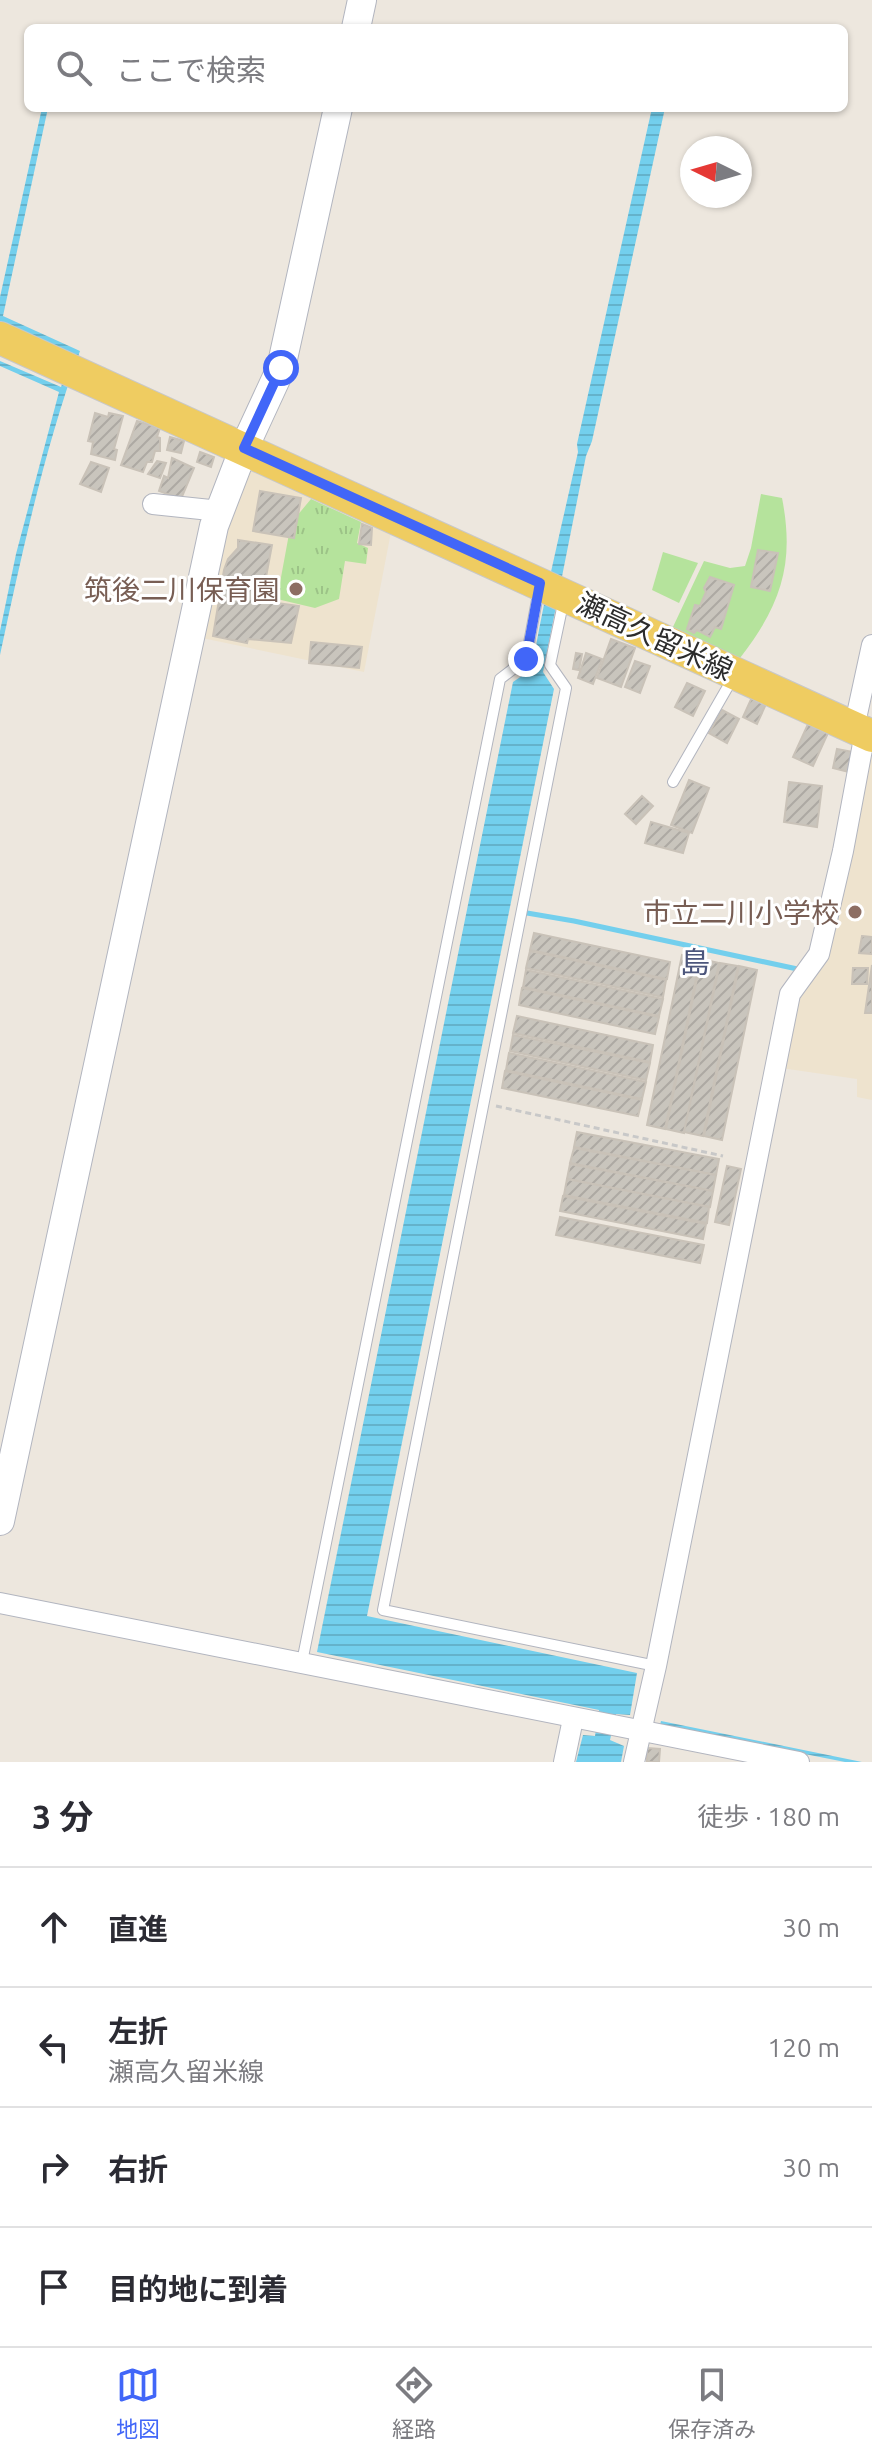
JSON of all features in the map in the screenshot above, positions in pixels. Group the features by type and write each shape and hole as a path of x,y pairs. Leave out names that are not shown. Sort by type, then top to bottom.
{"main road":[{"name":"瀬高久留米線","path":"0,338 864,733"}],"street":[{"path":"357,24 362,0"},
{"path":"0,1521 207,557 220,511 244,448 281,368 337,112"},
{"path":"153,504 220,511"},
{"path":"634,1762 631,1730 656,1666 790,994 819,954 843,851 864,733 872,645"},
{"path":"0,1603 799,1762"},
{"path":"564,1762 582,1721"}],"lane":[{"path":"553,589 550,665 566,688 383,1610 656,1666"},
{"path":"302,1662 500,679 526,659 553,589"},
{"path":"673,782 735,673"}],"path":[{"path":"482,1103 723,1156"}],"shaded area":[{"name":"筑後二川保育園","path":"255,469 391,532 364,672 202,638 221,541 248,472"},
{"name":"市立二川小学校","path":"869,751 872,753 872,1100 857,1097 857,1079 781,1068 793,1003 825,964 852,860"}],"green space":[{"path":"761,494 782,498 787,543 785,564 775,601 766,620 740,658 672,629 704,561 730,568 745,566"},
{"path":"311,499 361,522 357,543 368,548 366,564 345,561 339,599 315,608 277,599 291,523"},
{"path":"663,552 698,563 679,603 652,590"}],"water":[{"path":"41,112 47,112 3,316 80,351 25,540 0,655 0,631 16,554 59,392 0,366 0,361 61,387 73,356 0,321 0,297"},
{"path":"651,112 664,112 592,441 586,456 543,672 554,689 367,1616 637,1673 630,1715 616,1714 610,1740 624,1746 621,1762 576,1762 583,1735 595,1736 599,1710 317,1652 513,682 532,669 578,452 577,444"},
{"path":"661,1721 862,1762 845,1762 660,1725"}],"building":[{"path":"95,413 108,417 109,413 123,416 114,449 117,450 115,460 91,454 93,442 88,441"},
{"path":"137,421 160,428 157,437 160,438 160,451 155,451 152,462 147,462 143,472 121,465"},
{"path":"170,437 184,441 181,453 167,450"},
{"path":"200,452 214,457 211,467 197,462"},
{"path":"172,458 194,468 181,499 159,491 164,476 168,478"},
{"path":"157,461 166,463 160,478 148,474"},
{"path":"91,462 109,468 101,492 80,484"},
{"path":"260,491 301,498 294,538 253,531"},
{"path":"362,524 372,528 371,545 359,544"},
{"path":"238,540 272,545 263,593 271,593 270,602 299,606 291,643 248,639 247,643 213,636 224,570 228,559 238,548"},
{"path":"758,550 778,553 770,591 751,587"},
{"path":"710,577 734,585 721,629 715,627 710,637 687,629 695,605 700,606"},
{"path":"611,639 635,648 621,687 597,678"},
{"path":"311,642 362,647 359,668 309,663"},
{"path":"576,653 582,654 579,670 573,669"},
{"path":"586,653 602,659 593,684 578,678"},
{"path":"635,661 650,666 640,693 625,687"},
{"path":"687,683 705,691 693,716 675,707"},
{"path":"752,697 766,704 757,724 743,717"},
{"path":"722,710 739,719 727,743 709,733"},
{"path":"808,724 828,733 813,766 793,757"},
{"path":"837,749 853,752 849,772 833,768"},
{"path":"689,780 709,788 692,833 671,825"},
{"path":"789,782 822,786 817,827 784,822"},
{"path":"642,796 653,806 636,824 625,814"},
{"path":"651,822 689,833 683,853 645,843"},
{"path":"534,933 670,962 667,979 530,950"},
{"path":"862,936 872,937 872,954 859,953"},
{"path":"530,951 666,980 663,997 526,968"},
{"path":"682,955 700,959 665,1129 647,1125"},
{"path":"701,959 719,963 684,1133 666,1129"},
{"path":"720,963 738,966 703,1136 684,1132"},
{"path":"872,965 872,1013 865,1013"},
{"path":"739,966 757,970 722,1140 704,1136"},
{"path":"853,968 868,968 867,984 852,984"},
{"path":"526,970 663,999 659,1016 523,987"},
{"path":"522,988 659,1017 655,1034 519,1005"},
{"path":"517,1016 653,1045 650,1062 513,1033"},
{"path":"513,1035 650,1063 646,1080 510,1051"},
{"path":"509,1053 646,1082 642,1099 506,1070"},
{"path":"505,1071 642,1100 638,1116 502,1088"},
{"path":"577,1132 719,1159 716,1175 574,1147"},
{"path":"574,1148 716,1175 713,1191 570,1163"},
{"path":"570,1164 713,1191 710,1207 567,1179"},
{"path":"727,1166 741,1169 729,1225 715,1222"},
{"path":"567,1179 709,1207 707,1223 564,1195"},
{"path":"563,1196 706,1224 703,1239 560,1211"},
{"path":"560,1217 704,1245 700,1263 556,1235"},
{"path":"647,1748 660,1749 659,1762 647,1762"}],"waterway":[{"path":"527,913 802,970"}],"place":[{"name":"筑後二川保育園","path":"296,589"},
{"name":"市立二川小学校","path":"855,912"}],"district":[{"name":"島","path":"695,962"}],"route":[{"path":"281,368 244,448 540,583 526,659"}]}
